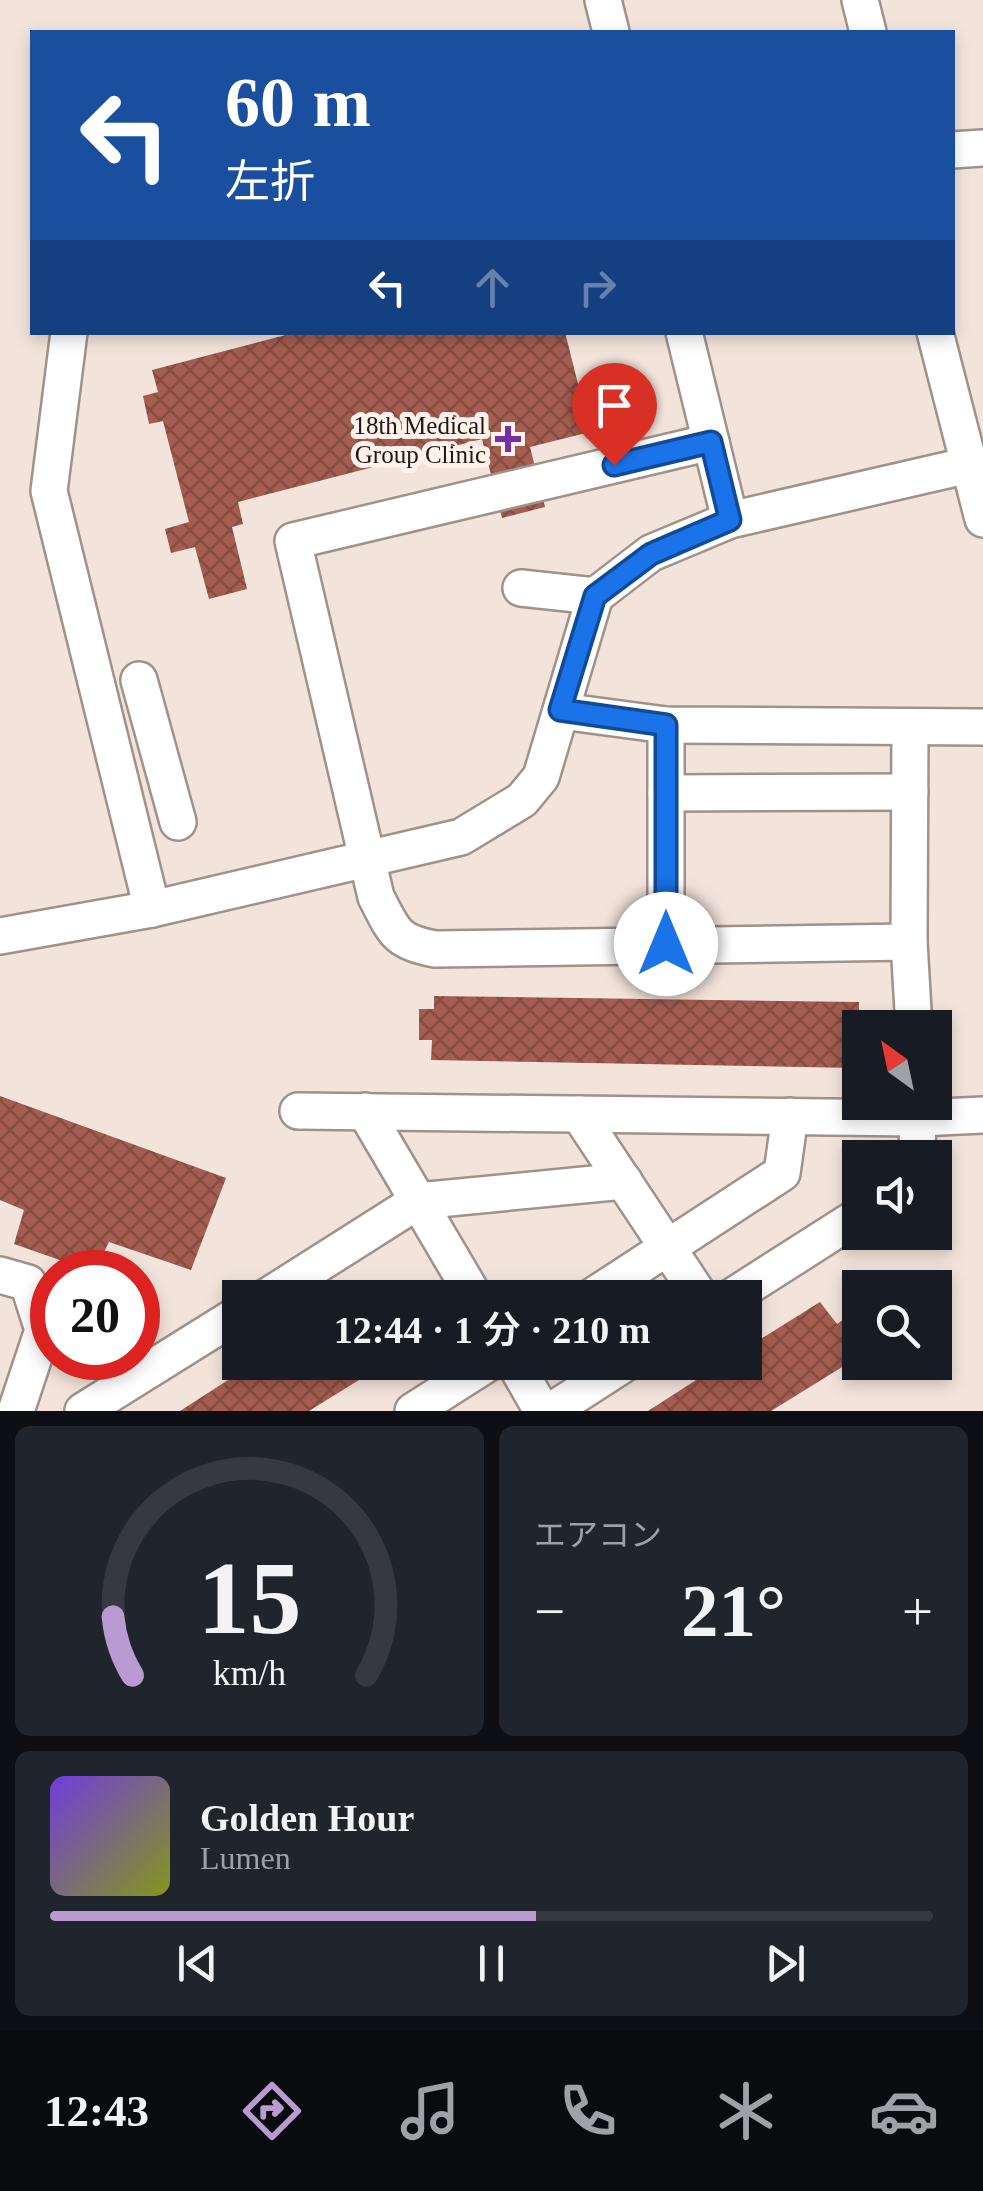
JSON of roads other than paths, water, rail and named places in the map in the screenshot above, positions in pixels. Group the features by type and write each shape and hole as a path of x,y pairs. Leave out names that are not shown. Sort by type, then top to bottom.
{"street":[{"path":"603,0 610,30"},
{"path":"860,0 868,30"},
{"path":"955,150 983,148"},
{"path":"69,335 49,491 152,909"},
{"path":"685,335 730,520"},
{"path":"936,335 983,518"},
{"path":"711,442 293,540 376,896 392,927 410,945 435,950 910,942"},
{"path":"0,936 152,909 461,836 522,800 541,777 595,596 651,554 730,520 969,465"},
{"path":"521,588 595,596"},
{"path":"138,680 178,822"},
{"path":"560,710 666,725 983,727"},
{"path":"666,725 666,944"},
{"path":"910,727 913,1010"},
{"path":"666,792 910,792"},
{"path":"298,1110 842,1114"},
{"path":"365,1112 464,1280"},
{"path":"952,1113 983,1115"},
{"path":"579,1114 689,1280"},
{"path":"618,1280 782,1173 790,1116"},
{"path":"293,1280 418,1202 624,1181"},
{"path":"758,1280 842,1226"},
{"path":"0,1275 28,1283 43,1330 16,1411"},
{"path":"83,1411 222,1324"},
{"path":"413,1411 462,1380"},
{"path":"524,1380 542,1411"},
{"path":"551,1411 599,1380"}],"place":[{"name":"18th Medical Group Clinic","path":"508,439"}]}
